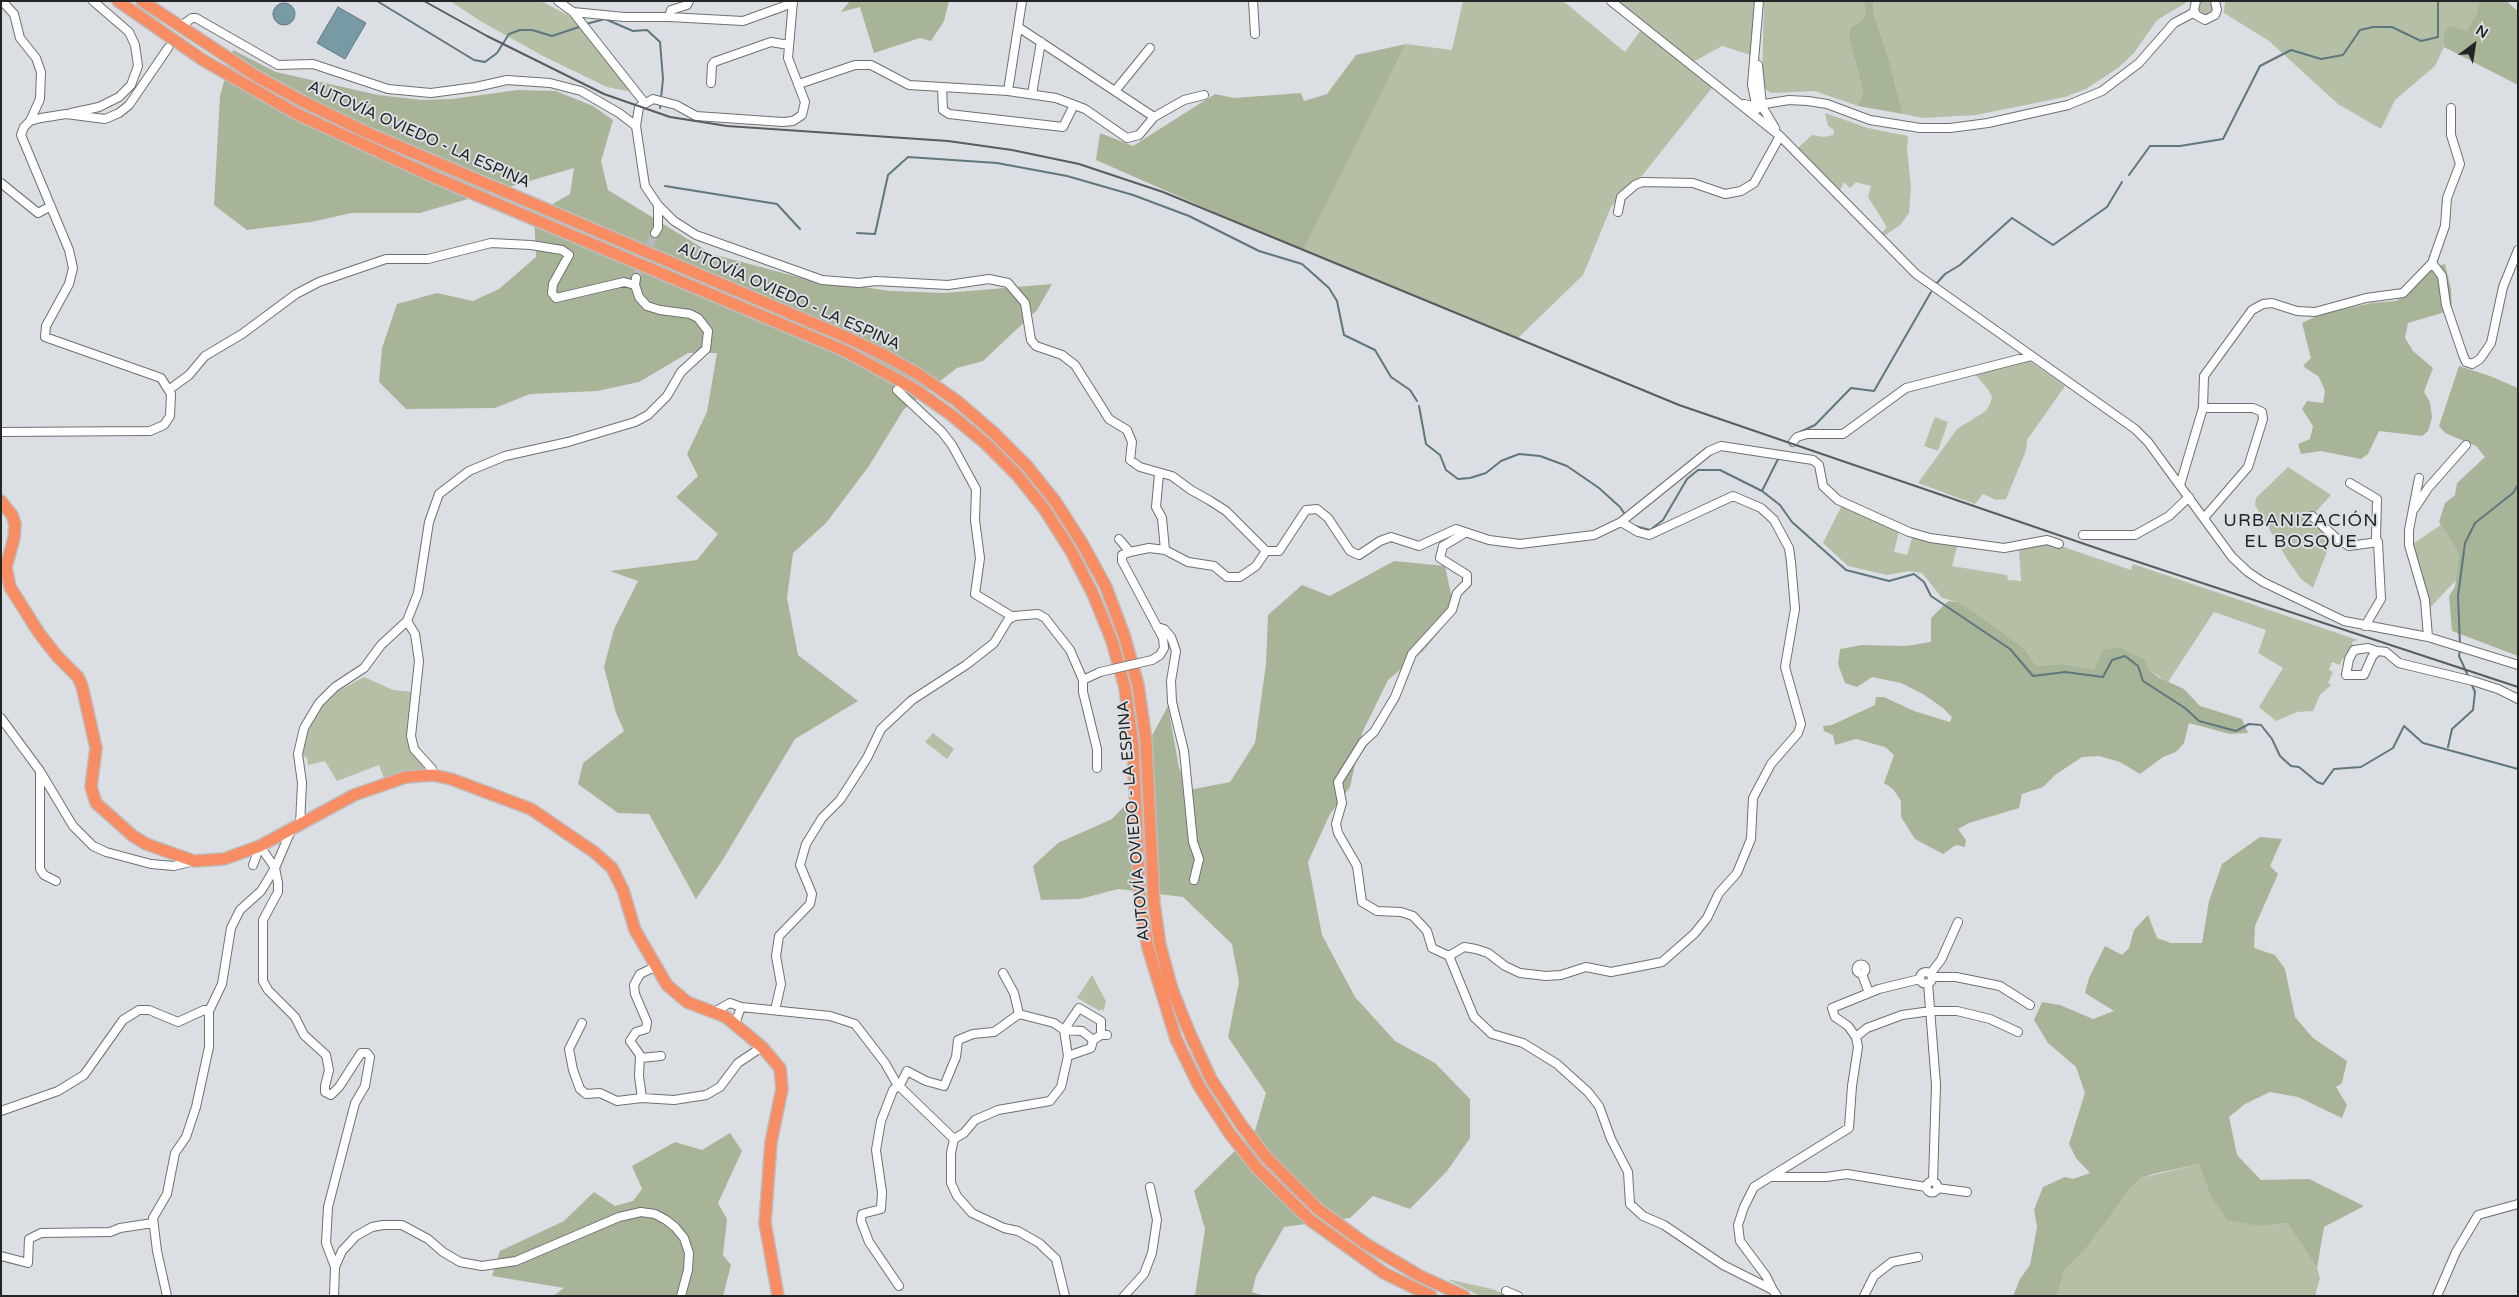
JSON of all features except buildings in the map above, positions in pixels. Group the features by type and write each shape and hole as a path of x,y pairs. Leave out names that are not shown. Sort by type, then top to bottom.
{"highway":[{"name":"AUTOVÍA OVIEDO - LA ESPINA","path":"118,1 203,60 297,114 434,177 845,351 913,388 950,414 985,443 1017,475 1050,518 1071,551 1093,594 1112,641 1125,688 1133,746 1140,895 1148,948 1160,992 1182,1051 1199,1086 1230,1134 1257,1168 1310,1220 1384,1273 1430,1296"},
{"name":"AUTOVÍA OVIEDO - LA ESPINA","path":"142,1 256,76 370,134 884,355 918,374 957,401 994,433 1026,466 1055,501 1082,543 1106,587 1124,635 1138,685 1146,741 1154,894 1160,945 1172,989 1211,1079 1242,1126 1267,1158 1318,1209 1366,1244 1420,1276 1464,1296"},
{"path":"1,500 12,515 15,524 14,538 6,566 10,587 51,648 78,677 82,686 96,748 91,787 96,803 133,836 146,844 194,861 224,859 260,846 342,801 387,782 406,777 434,775 451,779 531,809 603,859 618,878 628,913 666,985 680,997 714,1012 735,1024 762,1047 780,1068 782,1089 770,1142 765,1192 767,1244 778,1296"},
{"path":"1384,1273 1420,1296"}],"street":[{"path":"1,432 158,430 170,416 170,389 154,374 45,336 46,326 69,284 73,268 69,250 21,135 40,99 42,72 36,58 20,38 14,14 2,1"},
{"path":"30,121 66,114 113,101 126,91 135,78 137,53 133,38 118,20 93,1"},
{"path":"558,1 573,12 644,102"},
{"path":"669,17 671,10 687,6 689,1"},
{"path":"1008,91 1022,1"},
{"path":"1253,1 1255,34"},
{"path":"1611,1 1731,97 1770,124"},
{"path":"1759,1 1755,79 1752,94 1768,121 1780,136 1916,274 2135,430 2180,485 2232,557 2248,572 2263,582 2328,614 2365,626 2428,637 2518,665"},
{"path":"2195,12 2196,1"},
{"path":"2195,12 2203,20 2211,19 2217,10 2215,1"},
{"path":"573,12 624,17 669,17 743,21 793,2 789,62 805,102 802,115 793,120 783,122 696,116 663,101 653,99 644,102 637,112 636,126 645,186 658,205 674,221 696,235 822,280 859,283 876,281 948,285 989,279 1008,283 1025,303 1031,340 1036,346 1062,355 1075,365 1109,419 1127,430 1132,442 1130,460 1159,474 1172,476 1220,507 1266,551 1279,551 1306,510 1312,509 1317,509 1328,518 1350,551 1360,555 1390,537 1418,546 1430,543 1446,531 1456,529 1489,540 1520,544 1594,535 1622,520 1709,451 1721,446 1788,449 1813,460 1819,466 1823,486 1838,500 1909,532 1930,538 2004,548 2047,540 2059,544"},
{"path":"1740,103 1759,106 1780,101 1814,102 1870,120 1920,128 1956,128 1997,121 2068,105 2102,91 2131,71 2166,30 2183,17 2195,12"},
{"path":"185,22 196,18 278,65 313,64 388,89 431,93 476,87 507,80 550,83 581,91 619,113 636,126"},
{"path":"1018,27 1154,117"},
{"path":"712,82 712,65 714,62 771,42 789,45"},
{"path":"1032,94 1041,42"},
{"path":"66,114 105,119 119,114 129,105 168,48"},
{"path":"1115,90 1150,48"},
{"path":"798,84 866,64 875,66 909,85 1008,91 1056,98 1085,109 1127,138 1139,135 1154,117 1184,100 1204,95"},
{"path":"1755,79 1767,97 1780,101"},
{"path":"1755,79 1759,106"},
{"path":"942,87 943,110 949,114 1063,127 1074,105"},
{"path":"1731,97 1742,100 1752,94"},
{"path":"1780,101 1771,107 1769,115 1780,136"},
{"path":"2180,485 2203,408 2204,376 2252,310 2263,304 2272,303 2297,311 2315,312 2366,298 2403,294 2432,263 2445,226 2447,198 2460,164 2450,135 2451,108"},
{"path":"1618,212 1621,197 1635,185 1642,182 1693,183 1725,194 1742,191 1754,183 1780,136"},
{"path":"1,183 38,213 51,206"},
{"path":"658,205 656,231 674,221"},
{"path":"168,1296 157,1251 153,1223 155,1213 167,1194 175,1153 190,1129 196,1107 209,1047 209,1011 222,984 227,948 234,920 240,910 261,892 296,826 302,782 298,754 304,728 324,698 335,687 364,668 382,645 407,621 418,593 431,514 439,494 469,471 505,456 568,442 635,422 648,416 668,396 681,372 706,349 708,331 698,318 690,314 660,310 647,306 639,297 636,282 624,282 556,298 552,293 553,284 569,255 562,250 530,245 491,243 428,259 386,259 319,282 296,294 242,334 205,356 189,375 170,389"},
{"path":"2432,263 2442,276 2446,305 2466,362 2472,364 2480,359 2491,343 2503,286 2518,250"},
{"path":"1788,449 1797,437 1807,434 1843,434 1906,388 2031,356"},
{"path":"898,390 942,432 952,445 976,489 975,520 980,558 974,594 1013,617"},
{"path":"2203,408 2253,408 2262,412 2263,419 2248,467 2204,518"},
{"path":"2412,511 2428,488 2466,445"},
{"path":"1159,474 1156,506 1162,518 1165,550"},
{"path":"2419,478 2409,530 2409,545 2425,600 2428,637"},
{"path":"2350,484 2377,500 2376,538 2378,542 2382,599 2365,626"},
{"path":"1449,956 1464,947 1476,949 1488,953 1520,973 1546,976 1562,975 1586,967 1612,972 1662,962 1694,934 1706,918 1719,893 1737,873 1750,839 1753,798 1771,764 1798,733 1801,724 1785,666 1795,609 1791,562 1789,548 1774,520 1761,508 1734,496 1649,535 1638,532 1622,520"},
{"path":"2084,535 2135,535 2169,516 2189,497"},
{"path":"2312,516 2336,538 2349,546 2378,542"},
{"path":"1466,533 1443,546 1440,558 1467,575 1467,584 1457,593 1452,610 1412,654 1395,697 1374,732 1363,742 1338,782 1342,803 1336,824 1338,833 1356,866 1362,902 1377,911 1401,912 1412,916 1427,931 1432,948 1449,956 1474,1017 1492,1034 1523,1043 1557,1064 1577,1081 1599,1106 1611,1139 1628,1172 1630,1204 1643,1216 1664,1225 1723,1265 1775,1293"},
{"path":"1119,539 1130,552"},
{"path":"1082,680 1100,672 1152,660 1160,655 1164,648 1163,638 1122,561 1122,555 1149,548 1165,550 1188,562 1214,566 1227,577 1240,577 1256,566 1266,551"},
{"path":"775,1010 781,984 776,956 779,936 810,904 812,894 800,865 806,844 822,818 840,800 867,758 881,729 912,700 966,665 994,643 1008,620 1013,617 1038,614 1045,618 1070,650 1082,680 1083,692 1097,749 1097,768"},
{"path":"407,621 415,634 419,661 411,736 414,748 432,769 434,775"},
{"path":"1157,627 1164,629 1171,637 1176,651 1171,681 1172,702 1184,751 1194,842 1199,859 1194,880"},
{"path":"2377,651 2372,657 2364,675 2346,675 2348,659 2354,650 2368,648 2386,652 2399,663 2469,680 2498,689 2518,699"},
{"path":"1,718 40,771 68,819 93,846 106,852 151,864 174,866 194,861"},
{"path":"40,771 40,869 44,875 56,881"},
{"path":"253,865 260,846"},
{"path":"260,846 275,868 278,892 263,920 263,981 268,990 295,1017 304,1035 326,1055 329,1070 325,1086 326,1092 331,1095 339,1087 361,1053 366,1053 370,1057 365,1086 355,1103 328,1207 326,1242 335,1267"},
{"path":"1932,1185 1936,1085 1930,978 1941,960 1958,922"},
{"path":"642,1098 639,1076 640,1058 631,1044 631,1038 636,1032 646,1029 647,1022 634,986 640,974 655,967"},
{"path":"1775,1293 1766,1276 1740,1241 1738,1225 1754,1187 1773,1177 1849,1128 1852,1086 1858,1047 1856,1037 1848,1026 1835,1017 1832,1008 1870,993 1920,979 1923,972 1930,978 1956,977 2000,986 2030,1005"},
{"path":"1003,973 1014,993 1020,1014"},
{"path":"1862,974 1870,993"},
{"path":"714,1012 730,1003 741,1008 830,1016 855,1024 885,1063 897,1084 954,1139"},
{"path":"735,1024 741,1008"},
{"path":"1065,1296 1056,1259 1039,1243 1018,1231 1004,1228 972,1213 957,1196 951,1183 951,1153 954,1139 964,1133 975,1120 998,1110 1050,1100 1060,1087 1068,1056 1064,1030 1079,1008 1101,1021 1104,1035 1093,1040 1090,1048 1068,1056"},
{"path":"1,1111 58,1091 84,1075 123,1020 139,1010 149,1010 178,1022 204,1010 209,1011"},
{"path":"1856,1037 1867,1028 1889,1019 1931,1011 1957,1011 1990,1019 2018,1032"},
{"path":"899,1286 868,1242 861,1221 862,1214 881,1209 882,1192 877,1144 881,1121 897,1084 901,1083 907,1071 926,1081 944,1086 956,1057 958,1040 973,1034 994,1032 1020,1014 1054,1023 1064,1030 1082,1031 1093,1040"},
{"path":"582,1023 569,1048 573,1070 582,1092 589,1094 600,1093 616,1100 642,1098 669,1101 706,1095 720,1087 738,1063 762,1047"},
{"path":"640,1058 661,1056"},
{"path":"1773,1177 1826,1177 1847,1174 1932,1185 1966,1192"},
{"path":"1126,1295 1144,1274 1152,1253 1157,1220 1150,1187"},
{"path":"2437,1296 2456,1252 2478,1215 2518,1204"},
{"path":"334,1296 335,1267 342,1251 356,1236 372,1227 402,1225 460,1262 482,1266 516,1261 619,1217 640,1212 655,1214 666,1220 684,1238 689,1253 688,1270 681,1296"},
{"path":"1,1256 28,1263 29,1239 41,1233 110,1232 120,1228 153,1223"},
{"path":"1864,1296 1874,1276 1892,1262 1918,1257"},
{"path":"1506,1291 1518,1296"}],"green space":[{"path":"2205,0 2211,2 2213,8 2211,14 2205,16 2199,14 2197,8 2199,2"},
{"path":"450,1 541,1 573,18 632,92 607,87 543,56 482,22"},
{"path":"850,1 949,1 944,21 931,41 920,38 874,53 860,7 841,12"},
{"path":"1463,1 1563,1 1625,52 1643,27 1715,84 1637,182 1618,198 1611,207 1583,275 1517,339 1303,251 1406,44 1452,50"},
{"path":"1616,1 1754,1 1751,55 1722,46 1693,62"},
{"path":"1764,1 1864,1 1865,15 1861,21 1850,28 1850,42 1863,91 1858,106 1815,91 1771,93 1764,88 1762,78"},
{"path":"1864,1 1873,1 1874,14 1888,56 1903,114 1858,106 1863,91 1850,42 1850,28 1861,21 1865,15"},
{"path":"1873,1 2189,1 2157,20 2134,53 2118,68 2086,89 2065,97 1976,115 1923,118 1903,114 1888,56 1874,14"},
{"path":"2225,1 2479,1 2477,12 2467,31 2443,36 2444,47 2435,66 2395,100 2381,129 2338,104 2269,41 2224,13"},
{"path":"2479,1 2506,1 2518,11 2518,85 2444,47 2443,36 2449,26 2467,31 2477,12"},
{"path":"1406,44 1303,251 1096,160 1100,133 1133,146 1215,94 1234,98 1301,93 1304,101 1327,94 1356,55"},
{"path":"233,50 276,72 378,95 422,100 452,99 518,90 556,91 593,106 613,120 601,161 608,190 712,254 798,277 890,291 945,293 1052,284 1037,310 983,361 957,368 904,409 869,466 826,523 793,553 787,598 798,655 858,701 795,739 722,861 696,899 649,814 618,813 578,784 583,763 624,731 616,713 604,667 614,629 638,581 610,571 697,560 718,534 676,497 698,476 687,454 707,412 717,353 688,353 639,382 597,391 530,394 495,408 406,409 379,382 382,348 397,304 437,293 473,301 499,289 536,257 534,215 570,194 574,168 420,213 351,213 311,222 247,230 214,205 220,96"},
{"path":"1825,113 1868,128 1908,136 1907,149 1911,187 1909,213 1900,225 1884,236 1882,233 1887,227 1868,197 1871,186 1856,182 1850,188 1844,182 1840,191 1798,148 1812,135 1824,137 1833,135 1834,130 1828,126"},
{"path":"2445,264 2451,289 2452,310 2408,323 2405,338 2413,351 2433,368 2424,392 2430,402 2432,418 2428,431 2422,436 2379,431 2368,454 2361,459 2321,451 2301,454 2298,444 2310,439 2313,426 2302,409 2307,401 2323,403 2325,391 2319,377 2303,366 2311,358 2302,323 2321,314 2372,303 2396,301 2409,293 2431,268"},
{"path":"2028,360 2065,386 2027,440 2026,451 2006,499 1996,500 1983,494 1975,504 1918,483 1957,429 1986,411 1990,404 1992,397 1975,374"},
{"path":"2459,366 2518,388 2518,656 2452,631 2449,596 2455,587 2459,554 2439,522 2445,503 2455,495 2457,483 2485,457 2476,446 2445,433 2439,426"},
{"path":"1935,417 1948,422 1938,451 1924,446"},
{"path":"2288,467 2331,495 2312,516 2333,536 2313,588 2301,579 2287,559 2255,505 2256,498"},
{"path":"1842,505 1899,531 1894,552 1907,555 1912,538 1958,543 1952,566 2007,575 2008,580 2021,581 2019,549 2049,542 2131,570 2133,564 2358,640 2352,642 2354,648 2346,659 2342,659 2340,665 2332,662 2329,670 2333,672 2328,683 2331,685 2320,695 2313,711 2297,712 2276,721 2259,707 2283,668 2258,653 2266,630 2214,612 2168,682 2149,670 2144,660 2095,669 2062,664 2036,666 2025,649 1973,611 1958,602 1942,598 1922,573 1909,571 1887,575 1848,566 1823,543"},
{"path":"2441,525 2459,554 2456,580 2428,610 2423,581 2411,545"},
{"path":"1394,561 1445,566 1455,613 1423,651 1388,680 1362,733 1350,787 1330,814 1308,862 1322,935 1355,997 1395,1041 1435,1063 1470,1099 1470,1138 1447,1171 1410,1209 1373,1196 1350,1218 1284,1227 1256,1276 1252,1292 1265,1296 1195,1296 1205,1229 1194,1191 1255,1131 1266,1093 1228,1037 1239,982 1232,944 1183,897 1118,889 1080,899 1041,900 1033,866 1058,843 1112,819 1129,801 1142,754 1168,706 1179,768 1189,790 1230,782 1255,743 1266,664 1268,615 1302,585 1330,596"},
{"path":"1948,601 1958,602 1973,611 2025,649 2036,666 2062,664 2095,669 2103,649 2120,648 2145,660 2149,670 2158,677 2184,689 2200,706 2242,719 2248,733 2230,734 2189,723 2184,743 2176,752 2163,757 2140,774 2120,762 2099,756 2082,757 2055,775 2043,787 2022,794 2019,808 1969,823 1958,829 1966,840 1965,847 1956,845 1943,854 1915,839 1901,817 1901,801 1893,789 1884,783 1894,755 1885,747 1856,739 1835,745 1833,735 1824,731 1823,726 1832,725 1875,705 1876,697 1884,697 1914,711 1950,722 1952,717 1943,708 1923,694 1901,683 1872,677 1857,687 1845,683 1838,664 1840,649 1862,645 1906,646 1931,642 1931,618"},
{"path":"364,677 393,690 413,692 413,753 426,770 412,771 384,778 379,765 337,781 325,761 308,765 307,757 301,756 310,724 319,710 336,692"},
{"path":"933,733 954,749 947,759 925,742"},
{"path":"2260,837 2282,839 2270,866 2278,874 2255,926 2254,948 2275,955 2285,969 2295,1017 2313,1038 2347,1061 2342,1083 2336,1087 2347,1105 2342,1118 2298,1097 2270,1092 2245,1104 2229,1117 2237,1155 2261,1180 2309,1179 2364,1206 2324,1227 2317,1268 2287,1223 2260,1226 2227,1220 2210,1195 2199,1164 2153,1174 2141,1178 2130,1189 2089,1245 2064,1271 2057,1296 2013,1296 2020,1279 2030,1265 2037,1227 2034,1210 2043,1187 2065,1177 2073,1179 2090,1173 2076,1158 2069,1144 2085,1093 2076,1067 2048,1043 2034,1020 2042,1002 2060,1005 2093,1019 2114,1011 2085,993 2089,978 2105,946 2122,955 2129,948 2134,930 2148,915 2157,938 2171,943 2202,943 2209,901 2222,864"},
{"path":"1092,975 1106,1001 1104,1011 1101,1009 1100,1011 1077,998"},
{"path":"730,1133 742,1151 718,1203 727,1219 723,1255 731,1265 723,1296 553,1296 564,1288 492,1276 500,1251 564,1221 594,1192 615,1206 633,1201 642,1189 632,1166 675,1142 702,1150"},
{"path":"2199,1164 2210,1195 2260,1226 2287,1223 2317,1268 2320,1278 2315,1296 2057,1296 2064,1271 2089,1245 2130,1189 2141,1178"},
{"path":"1447,1279 1492,1289 1509,1296 1480,1296"}],"water":[{"path":"284,3 292,6 295,14 292,22 284,25 276,22 273,14 276,6"},
{"path":"338,7 366,23 345,59 317,43"}],"waterway":[{"path":"377,1 474,60 485,62 497,53 509,34 520,30 532,30 552,36 582,26"},
{"path":"2129,175 2150,146 2180,146 2223,139 2260,66 2291,50 2321,59 2343,55 2360,30 2373,27 2392,27 2421,41 2438,37 2438,1"},
{"path":"586,24 605,19 633,31 647,30 660,42 663,79 661,98"},
{"path":"660,108 661,103"},
{"path":"857,233 875,234 888,175 908,157 997,163 1067,176 1133,195 1189,216 1259,251 1302,264 1329,288 1337,301 1344,335 1375,350 1391,377 1410,390 1417,401"},
{"path":"1936,284 1945,274 1960,265 2012,218 2053,245 2107,207 2122,182"},
{"path":"665,186 777,204 800,229"},
{"path":"1800,432 1815,425 1851,388 1874,391 1931,292"},
{"path":"1419,406 1426,444 1440,455 1446,470 1458,479 1470,478 1486,473 1501,461 1519,454 1540,456 1567,466 1599,488 1620,507 1626,516"},
{"path":"1762,491 1779,457"},
{"path":"1635,526 1650,530 1663,520 1687,479 1698,470 1720,470 1762,491 1780,505 1792,522 1846,570 1889,581 1914,574 1924,582 1931,596 2010,649 2033,676 2065,672 2103,677 2112,660 2125,656 2138,666 2143,681 2185,708 2199,721 2236,731 2249,724 2261,725 2272,739 2280,756 2291,766 2299,767 2317,782 2323,784 2334,769 2361,767 2393,748 2404,726 2423,743 2518,769"},
{"path":"2460,645 2458,596 2465,543 2475,523 2513,493 2518,485"},
{"path":"2460,650 2459,656 2469,678"},
{"path":"2448,747 2452,729 2473,710 2475,692 2471,683"}],"tunnel":[{"path":"636,278 655,233"}],"railway":[{"path":"424,1 487,36 604,94 670,117 727,126 948,141 1012,150 1079,164 1163,192 1679,405 2105,551 2518,687"}],"district":[{"name":"URBANIZACIÓN EL BOSQUE","path":"2301,531"}]}
